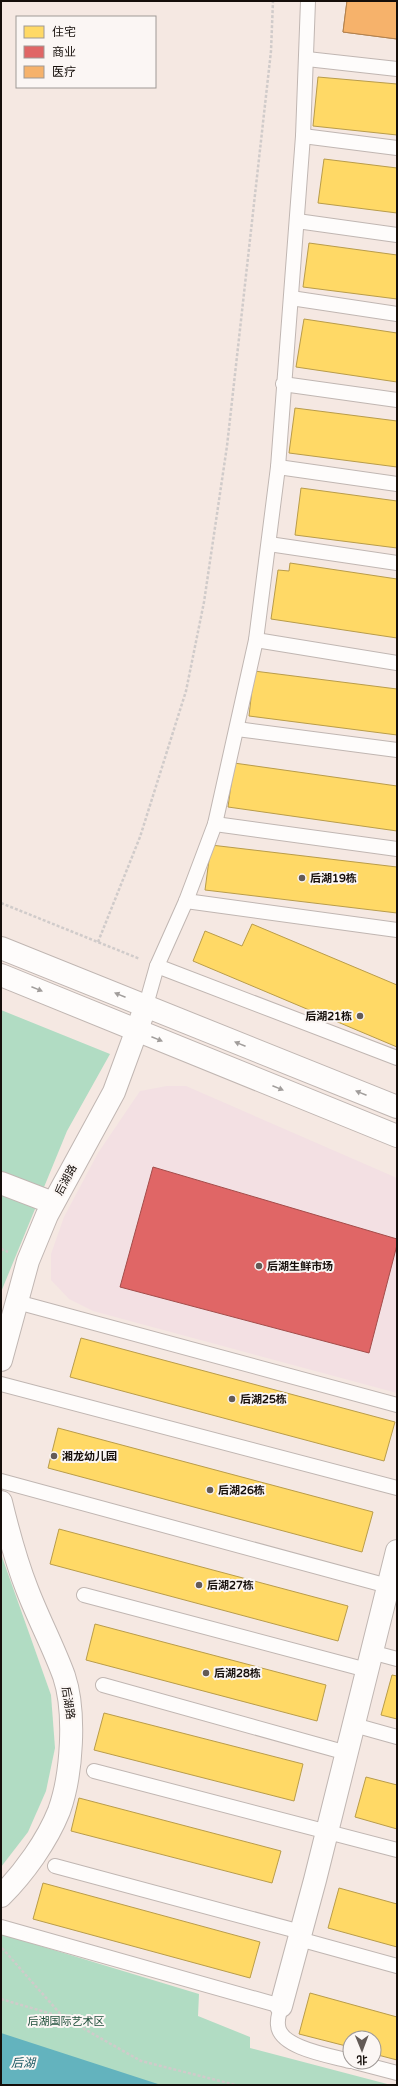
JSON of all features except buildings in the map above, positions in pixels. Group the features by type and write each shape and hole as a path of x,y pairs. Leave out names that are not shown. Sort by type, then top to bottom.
{"street":[{"path":"1,948 397,1107"},
{"path":"1,975 397,1136"},
{"name":"后湖路","path":"1,1360 28,1261 53,1203 114,1092 146,1005"},
{"path":"1,1183 53,1203"},
{"name":"后湖路","path":"1,1502 7,1530 27,1588 64,1677 72,1719 68,1769 59,1810 45,1839 1,1896"},
{"path":"281,2006 348,1753 369,1661 397,1551"}],"lane":[{"path":"146,1005 157,966 186,901 215,824 256,640 278,467 283,384 303,136 308,1"},
{"path":"307,59 397,69"},
{"path":"303,136 397,148"},
{"path":"297,221 397,235"},
{"path":"291,298 397,314"},
{"path":"283,384 397,400"},
{"path":"278,467 397,484"},
{"path":"269,544 397,562"},
{"path":"256,640 397,662"},
{"path":"237,729 397,750"},
{"path":"215,824 397,849"},
{"path":"186,901 397,930"},
{"path":"157,966 397,1058"},
{"path":"18,1302 397,1405"},
{"path":"1,1384 397,1488"},
{"path":"1,1481 388,1586"},
{"path":"84,1595 369,1661 397,1659"},
{"path":"103,1685 348,1753"},
{"path":"354,1725 397,1737"},
{"path":"94,1771 397,1850"},
{"path":"55,1866 300,1935 397,1966"},
{"path":"1,1926 281,2006 277,2026 283,2036 293,2045 342,2059"},
{"path":"382,2070 397,2074"}],"path":[{"path":"98,942 140,837 159,780 186,691 204,602 227,446 271,50 273,1"},
{"path":"1,903 157,966"},
{"path":"1,1948 63,2017"},
{"path":"1,2000 63,2017 141,2061 236,2085"}],"shaded area":[{"name":"后湖生鲜市场","path":"167,1086 186,1086 397,1178 397,1393 93,1311 69,1299 51,1280 51,1254 64,1217 98,1153 140,1091"}],"green space":[{"path":"1,1010 110,1054 67,1131 1,1292"},
{"path":"1,1554 51,1695 55,1748 46,1791 28,1832 1,1867"},
{"name":"后湖国际艺术区","path":"1,1934 199,1994 198,2016 250,2037 250,2048 391,2085 1,2085"}],"water":[{"name":"后湖","path":"1,2033 161,2085 1,2085"}],"place":[{"name":"后湖19栋","path":"302,878"},
{"name":"后湖21栋","path":"360,1016"},
{"name":"后湖生鲜市场","path":"259,1266"},
{"name":"后湖25栋","path":"232,1399"},
{"name":"湘龙幼儿园","path":"54,1456"},
{"name":"后湖26栋","path":"210,1490"},
{"name":"后湖27栋","path":"199,1585"},
{"name":"后湖28栋","path":"206,1673"}]}
